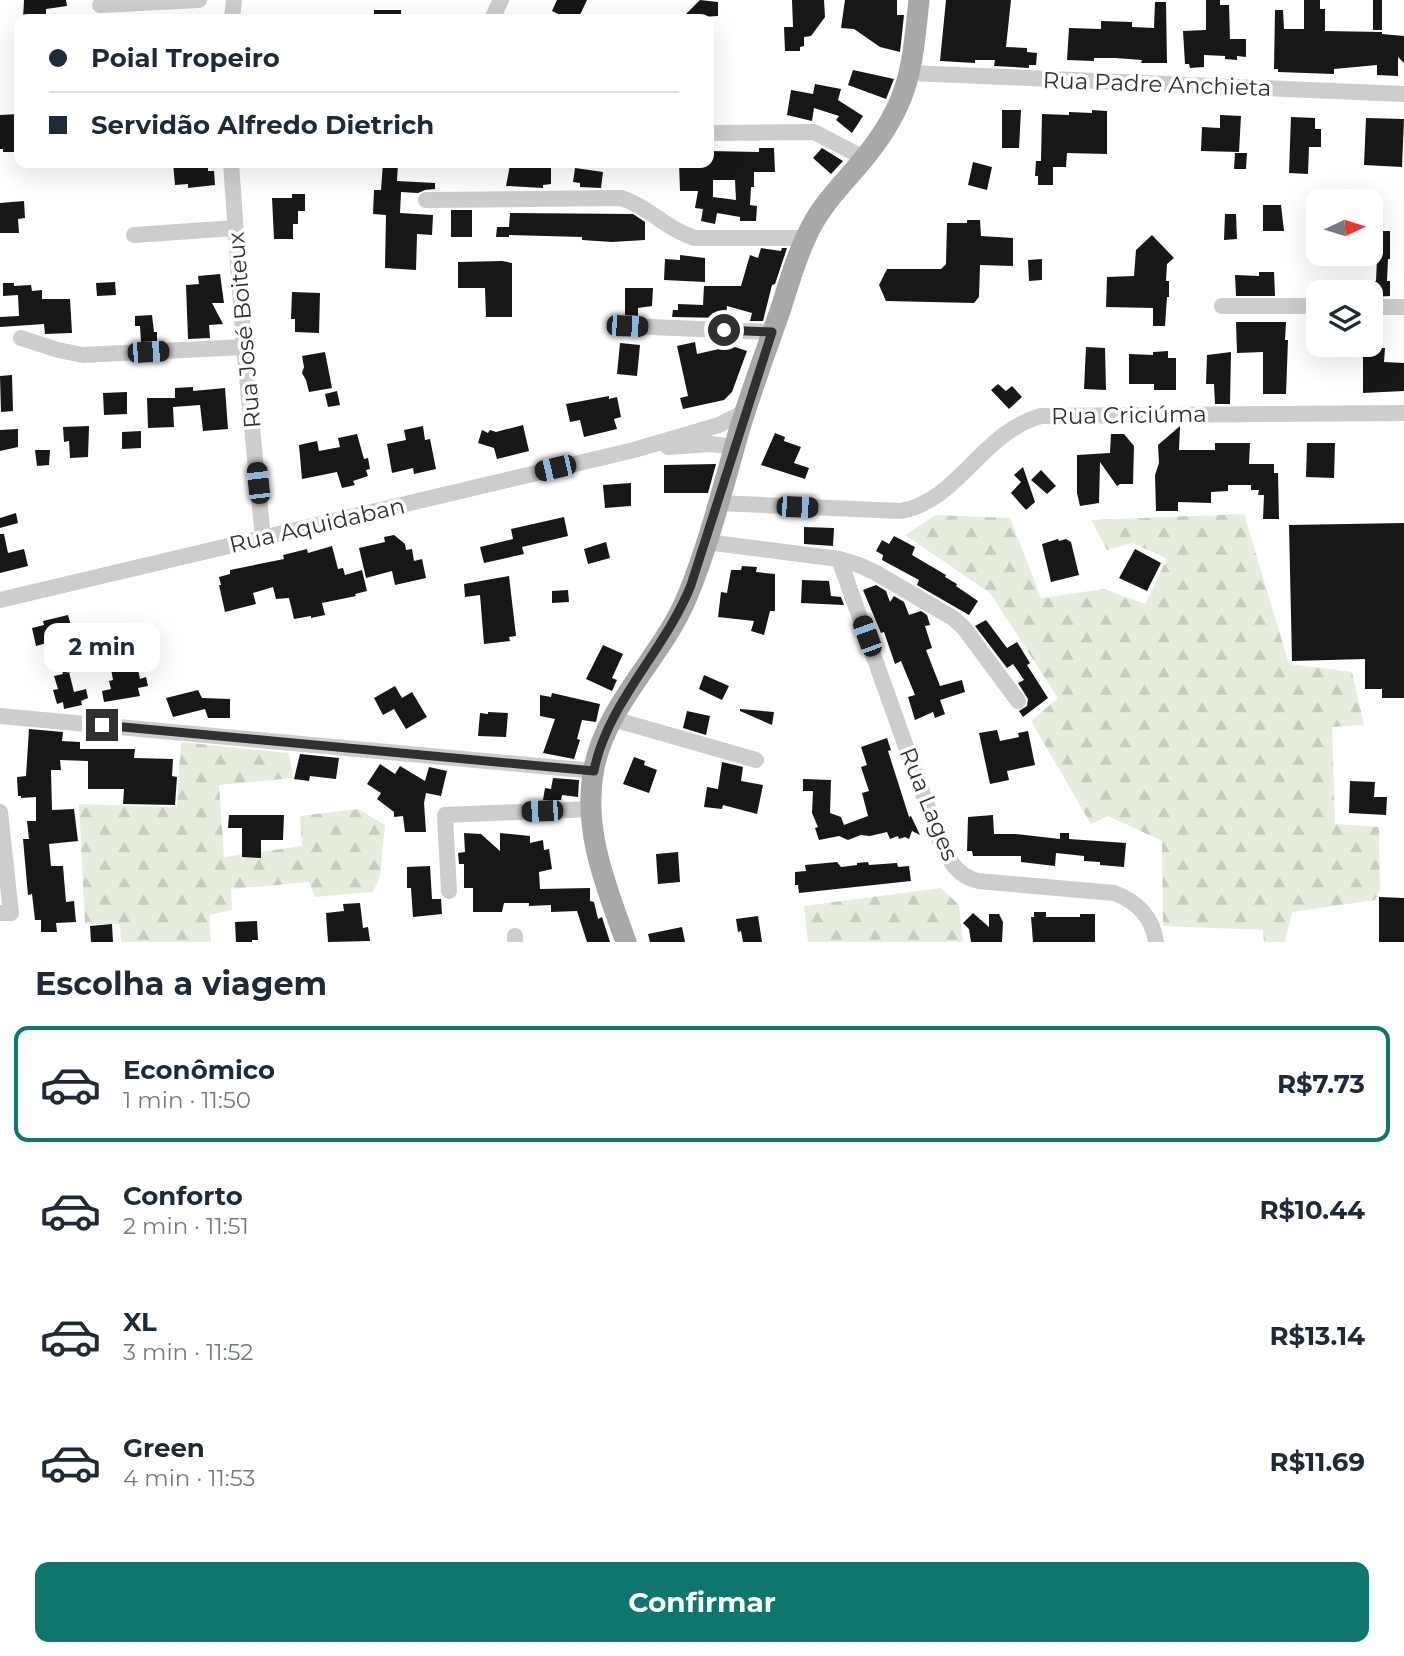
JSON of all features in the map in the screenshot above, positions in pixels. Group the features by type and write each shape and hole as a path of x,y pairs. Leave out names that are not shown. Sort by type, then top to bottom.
{"main road":[{"path":"626,942 597,857 591,809 594,771 599,751 613,719 678,615 706,542 746,411 806,238 829,198 864,158 898,109 910,73 919,0"}],"street":[{"path":"100,5 199,0"},
{"name":"Rua Padre Anchieta","path":"910,73 1404,94"},
{"path":"714,133 814,132 864,158"},
{"name":"Rua José Boiteux","path":"231,168 244,347 263,538"},
{"path":"426,200 621,198 637,203 677,233 695,238 806,238"},
{"path":"134,235 235,228"},
{"path":"1222,306 1306,306"},
{"path":"1383,307 1404,307"},
{"path":"627,326 772,332"},
{"path":"21,338 58,351 83,355 244,347"},
{"name":"Rua Aquidaban","path":"0,600 634,450 719,425 746,411"},
{"name":"Rua Criciúma","path":"718,503 901,511 912,509 937,496 1013,426 1041,416 1404,413"},
{"name":"Rua Aquidaban","path":"634,450 711,443 735,447"},
{"path":"706,542 839,559 876,573 953,618 964,628 1018,701"},
{"name":"Rua Lages","path":"839,559 939,839 956,870 967,879 978,881 1114,894 1128,898 1150,922 1156,942"},
{"path":"0,716 594,771"},
{"path":"613,719 756,760"},
{"path":"449,891 445,815 591,809"},
{"path":"0,812 6,913"}],"green space":[{"path":"1244,514 1289,664 1352,672 1364,725 1332,727 1335,824 1379,827 1380,889 1375,900 1292,912 1285,942 1264,942 1263,930 1163,926 1162,841 1108,816 1091,824 1031,721 1058,698 990,593 905,535 936,515 1010,518 1041,598 1104,589 1145,604 1167,559 1133,543 1107,550 1091,520"},
{"path":"181,742 289,753 293,778 219,785 224,857 302,846 300,816 358,809 385,825 380,876 373,892 315,897 309,882 231,889 232,910 209,915 211,942 121,942 120,924 85,924 79,804 177,807"},
{"path":"941,888 959,905 963,942 808,942 804,906"}],"building":[{"path":"24,0 66,0 67,6 46,9 46,14 23,14"},
{"path":"557,0 587,0 580,14 558,14 552,11"},
{"path":"700,0 718,2 718,16 686,14"},
{"path":"792,0 824,0 825,17 811,36 804,37 804,46 800,47 800,51 785,51 784,27 793,27"},
{"path":"845,0 897,0 897,15 904,15 900,52 880,47 854,29 841,28"},
{"path":"946,0 1011,0 1006,47 1027,48 1027,52 1037,53 1036,65 1029,65 1029,68 994,66 995,60 975,60 975,63 940,61"},
{"path":"1206,0 1220,0 1220,5 1229,5 1230,39 1246,39 1246,57 1237,56 1237,60 1225,59 1225,56 1204,55 1204,67 1190,68 1189,64 1185,64 1183,31 1206,30"},
{"path":"1304,0 1320,0 1320,9 1325,9 1325,31 1382,32 1404,36 1404,63 1398,57 1398,76 1377,75 1377,65 1334,69 1334,74 1278,72 1278,69 1274,69 1275,10 1283,10 1284,29 1304,29"},
{"path":"1373,0 1382,0 1382,30 1373,30"},
{"path":"1155,2 1166,2 1167,63 1141,63 1142,60 1115,58 1094,58 1094,61 1067,60 1069,28 1101,29 1101,21 1132,22 1132,27 1154,28"},
{"path":"374,10 401,10 401,14 374,14"},
{"path":"853,70 894,79 886,99 848,85"},
{"path":"815,84 841,89 838,100 863,116 852,133 836,120 839,116 814,108 812,121 787,115 791,90 813,94"},
{"path":"1002,110 1021,110 1019,148 1002,148"},
{"path":"1092,110 1107,111 1107,154 1067,153 1066,167 1053,167 1053,185 1038,185 1038,176 1035,176 1036,161 1041,161 1042,114 1069,115 1069,112 1092,113"},
{"path":"14,114 14,152 3,152 3,149 0,149 0,115"},
{"path":"1220,115 1241,116 1239,152 1201,151 1202,127 1220,128"},
{"path":"1291,117 1315,118 1315,129 1321,129 1321,147 1309,147 1308,174 1289,173"},
{"path":"1366,118 1404,119 1402,167 1364,165"},
{"path":"759,148 774,148 775,172 754,172 750,205 757,206 756,221 740,221 740,217 717,213 715,224 701,221 703,209 695,208 698,191 680,191 679,168 714,168 714,151 759,152","holes":["713,180 735,180 736,200 713,197"]},
{"path":"822,148 843,161 831,174 813,158"},
{"path":"1235,153 1247,153 1246,169 1234,169"},
{"path":"973,162 992,167 987,190 968,185"},
{"path":"173,168 208,168 208,171 214,171 215,185 188,188 188,184 175,185"},
{"path":"383,168 398,168 397,181 435,183 435,189 418,193 401,192 400,213 433,215 432,235 417,234 416,270 385,268 386,215 373,214 374,190 381,190"},
{"path":"509,168 551,168 551,184 543,185 543,188 506,186"},
{"path":"575,168 603,172 601,188 580,187 580,183 573,182"},
{"path":"292,194 305,194 305,211 298,211 298,224 293,224 293,239 274,239 272,198 292,198"},
{"path":"24,201 25,218 18,219 19,233 0,233 0,203"},
{"path":"1263,205 1281,205 1284,231 1263,231"},
{"path":"451,210 472,210 472,237 451,237"},
{"path":"510,213 633,214 645,222 645,240 612,242 582,240 582,237 496,237 497,227 509,227"},
{"path":"1225,214 1236,214 1237,239 1224,240"},
{"path":"967,220 980,220 981,236 1013,238 1013,266 980,265 979,297 974,303 886,301 879,285 887,269 941,269 946,264 947,223 967,223"},
{"path":"1383,231 1390,231 1387,281 1390,281 1390,296 1383,296 1383,280 1376,280 1377,266 1383,266"},
{"path":"1152,235 1174,258 1167,264 1169,297 1165,326 1153,326 1153,308 1106,307 1107,277 1134,276 1136,250"},
{"path":"761,248 781,251 782,248 787,248 775,284 772,285 763,321 750,321 752,313 727,306 726,318 672,317 673,310 678,310 678,304 703,305 704,286 741,286 750,255 758,258"},
{"path":"680,255 705,258 705,282 664,280 665,259 680,260"},
{"path":"1042,259 1042,280 1029,281 1028,260"},
{"path":"458,262 512,263 512,317 486,317 485,288 458,288"},
{"path":"1259,272 1274,272 1275,296 1236,296 1235,275 1259,276"},
{"path":"220,274 224,303 212,303 223,324 209,325 210,338 188,339 186,285 199,284 198,276"},
{"path":"115,282 116,295 97,296 96,283"},
{"path":"3,283 14,283 14,286 31,285 32,291 42,290 42,299 70,299 72,333 45,334 44,324 0,327 0,317 19,316 18,295 3,296"},
{"path":"625,288 653,288 652,306 638,308 638,316 625,315"},
{"path":"292,292 320,293 319,333 295,332 295,319 291,319"},
{"path":"152,315 157,341 141,342 140,326 135,326 135,316"},
{"path":"1236,322 1286,322 1286,394 1263,394 1263,352 1237,353"},
{"path":"695,342 697,354 732,346 747,351 732,392 724,400 683,409 680,398 688,396 677,346"},
{"path":"620,343 640,345 637,376 617,374"},
{"path":"1086,347 1105,348 1106,390 1084,389"},
{"path":"1385,348 1384,362 1404,363 1404,391 1363,393 1363,357 1383,357"},
{"path":"1168,351 1168,358 1176,358 1176,390 1154,390 1154,384 1129,384 1129,354 1153,355 1153,352"},
{"path":"325,352 332,388 309,392 302,373 302,356"},
{"path":"1231,352 1230,404 1215,404 1214,384 1206,384 1207,355"},
{"path":"12,375 13,411 1,412 0,376"},
{"path":"998,384 1006,391 1012,386 1022,397 1009,409 991,390"},
{"path":"193,387 193,391 225,388 228,429 203,431 200,405 173,407 174,427 148,428 147,398 175,398 175,388"},
{"path":"337,391 340,405 328,407 325,394"},
{"path":"127,392 127,414 104,415 103,393"},
{"path":"609,396 609,399 617,397 621,417 614,419 617,429 584,437 580,420 570,422 566,404"},
{"path":"523,425 529,451 497,459 494,448 478,443 482,430 488,433 490,430 496,432"},
{"path":"89,426 88,457 70,458 69,441 64,442 63,427"},
{"path":"423,426 425,440 430,439 436,469 414,474 413,468 392,473 387,444 406,440 404,430"},
{"path":"1180,426 1179,450 1215,450 1215,443 1250,443 1249,464 1274,464 1274,473 1278,473 1279,519 1263,519 1264,495 1258,495 1259,490 1251,490 1251,485 1228,485 1228,491 1211,492 1211,503 1178,502 1178,511 1156,511 1158,445"},
{"path":"18,429 18,447 0,451 0,430"},
{"path":"141,431 141,448 122,449 122,432"},
{"path":"775,433 785,437 784,441 801,447 794,463 809,468 805,479 761,465"},
{"path":"357,434 364,459 368,458 368,476 353,481 355,485 342,488 337,472 302,479 299,445 317,441 319,451 340,447 338,438"},
{"path":"1111,434 1124,434 1134,446 1133,484 1117,486 1100,462 1099,503 1080,506 1077,493 1077,455 1110,453"},
{"path":"1307,443 1335,443 1334,478 1306,477"},
{"path":"35,450 50,450 49,465 37,466"},
{"path":"716,464 708,493 664,493 664,465"},
{"path":"1023,467 1035,502 1026,510 1011,493 1021,482 1014,475"},
{"path":"1041,470 1056,486 1047,494 1031,480"},
{"path":"631,483 631,506 605,508 603,485"},
{"path":"16,513 18,523 0,528 0,518"},
{"path":"564,517 568,536 522,547 524,554 484,563 480,547 513,539 511,529"},
{"path":"1404,523 1404,698 1382,698 1382,689 1365,689 1365,659 1292,661 1289,525"},
{"path":"804,527 834,528 833,546 804,544"},
{"path":"0,534 4,534 8,553 24,549 28,566 0,573"},
{"path":"394,535 405,544 406,550 412,549 414,561 422,559 426,578 395,585 392,571 366,578 359,548 385,542 384,537"},
{"path":"894,536 915,547 912,555 946,575 956,586 978,601 969,615 917,585 919,580 882,560 883,555 876,551 882,540 889,544"},
{"path":"1058,539 1071,542 1079,575 1051,582 1042,544"},
{"path":"606,542 610,558 588,564 584,549"},
{"path":"332,546 338,569 343,568 345,575 362,570 367,591 322,603 325,615 311,618 294,619 289,598 276,599 273,587 253,593 256,604 225,612 219,577 230,574 230,570 284,559 283,555 307,549 308,553"},
{"path":"1135,549 1161,563 1147,591 1119,578"},
{"path":"742,566 757,567 756,572 775,574 775,611 770,611 764,635 751,631 754,621 718,617 721,592 727,593 731,570 741,570"},
{"path":"509,576 516,636 509,637 510,641 484,644 480,595 465,597 464,584"},
{"path":"802,580 829,581 831,596 841,597 844,605 801,603"},
{"path":"876,585 886,591 890,602 894,596 904,602 909,615 921,611 927,615 930,625 925,626 932,648 926,650 940,686 962,680 965,692 940,700 945,714 935,718 933,712 915,720 908,697 915,695 901,661 895,664 884,632 881,633 863,590"},
{"path":"568,590 569,602 552,603 552,591"},
{"path":"68,615 83,669 69,672 74,692 86,689 88,698 81,701 82,705 64,709 63,702 57,704 53,690 58,689 54,676 63,674 54,641 36,646 32,628 44,625 43,621"},
{"path":"986,620 1007,648 1017,642 1030,663 1027,665 1048,698 1023,717 1019,711 1027,706 1028,699 1018,683 1024,680 1013,664 1007,668 975,626"},
{"path":"603,645 623,654 612,678 617,680 612,691 586,679"},
{"path":"137,664 140,679 146,677 148,686 138,688 140,696 104,702 102,691 111,689 109,681 113,680 111,669"},
{"path":"704,675 729,686 722,700 699,689"},
{"path":"395,686 402,698 412,692 427,717 406,729 394,709 383,715 374,698"},
{"path":"198,690 202,698 230,699 230,718 208,718 205,709 173,717 166,698"},
{"path":"552,693 600,704 596,722 582,720 574,759 543,753 555,719 540,716 540,695 551,697"},
{"path":"687,711 710,716 706,735 683,728"},
{"path":"740,711 774,712 772,725"},
{"path":"480,713 508,713 506,737 478,736"},
{"path":"29,729 63,732 62,741 80,742 80,749 135,749 134,758 173,759 172,776 177,777 175,805 123,804 124,789 88,789 88,761 60,760 61,770 51,770 52,810 74,809 78,841 49,844 51,866 63,866 66,902 74,901 76,922 56,923 57,932 41,932 41,920 35,920 32,894 28,895 23,839 29,839 27,821 36,821 36,797 18,796 17,777 26,776"},
{"path":"997,730 1000,741 1019,737 1018,733 1028,731 1035,765 1007,771 1009,780 990,784 979,733"},
{"path":"887,738 891,750 888,751 909,817 911,816 920,835 912,831 909,839 899,839 898,836 890,839 887,832 861,835 848,840 839,836 819,840 815,828 818,827 812,813 813,791 803,791 803,779 831,780 830,813 841,817 844,825 868,816 862,793 869,791 861,767 867,765 861,747"},
{"path":"300,754 339,758 336,779 310,776 309,781 294,779"},
{"path":"634,757 657,770 649,793 623,784"},
{"path":"722,762 743,767 741,781 763,785 757,814 723,805 722,809 704,807 707,787 718,789"},
{"path":"380,764 395,774 400,766 425,781 429,767 447,771 441,796 426,793 426,832 405,832 403,816 394,817 394,812 377,799 381,793 367,784"},
{"path":"553,778 579,780 578,797 562,795 561,800 543,800 545,788 551,789"},
{"path":"1350,781 1375,782 1374,797 1387,797 1386,815 1349,813"},
{"path":"229,815 284,815 283,840 261,840 261,858 242,857 242,828 228,828"},
{"path":"993,815 994,834 1060,839 1060,833 1069,833 1069,839 1126,843 1124,867 1100,865 1100,862 1084,861 1084,856 1056,853 1055,866 1021,862 1021,856 973,856 972,851 967,851 968,817"},
{"path":"464,833 481,834 500,851 500,833 530,836 530,843 543,840 544,850 549,849 552,869 539,872 540,889 590,888 590,901 594,902 598,919 602,917 610,942 587,942 577,911 551,912 551,905 504,903 502,912 473,912 473,888 464,888 464,864 459,864 458,853 465,852"},
{"path":"678,852 680,882 658,884 656,854"},
{"path":"837,862 841,867 868,862 869,865 897,863 898,867 909,866 911,881 799,893 798,885 795,885 795,872 806,871 805,865"},
{"path":"430,866 432,899 441,899 442,914 413,917 411,888 407,888 407,867"},
{"path":"1379,897 1404,898 1404,942 1379,942"},
{"path":"360,903 363,928 368,927 370,941 328,942 326,913 344,911 343,904"},
{"path":"1034,912 1046,912 1046,917 1095,914 1095,942 1033,942 1031,917 1034,917"},
{"path":"973,913 989,927 989,914 999,914 1003,922 1002,942 971,942 969,929 963,923"},
{"path":"758,916 762,942 743,942 736,919"},
{"path":"257,921 258,940 236,942 235,922"},
{"path":"112,924 113,942 91,942 90,926"},
{"path":"682,927 685,942 650,942 648,934"}],"route":[{"path":"102,725 594,771 606,732 666,637 685,600 772,332 724,330"}]}
